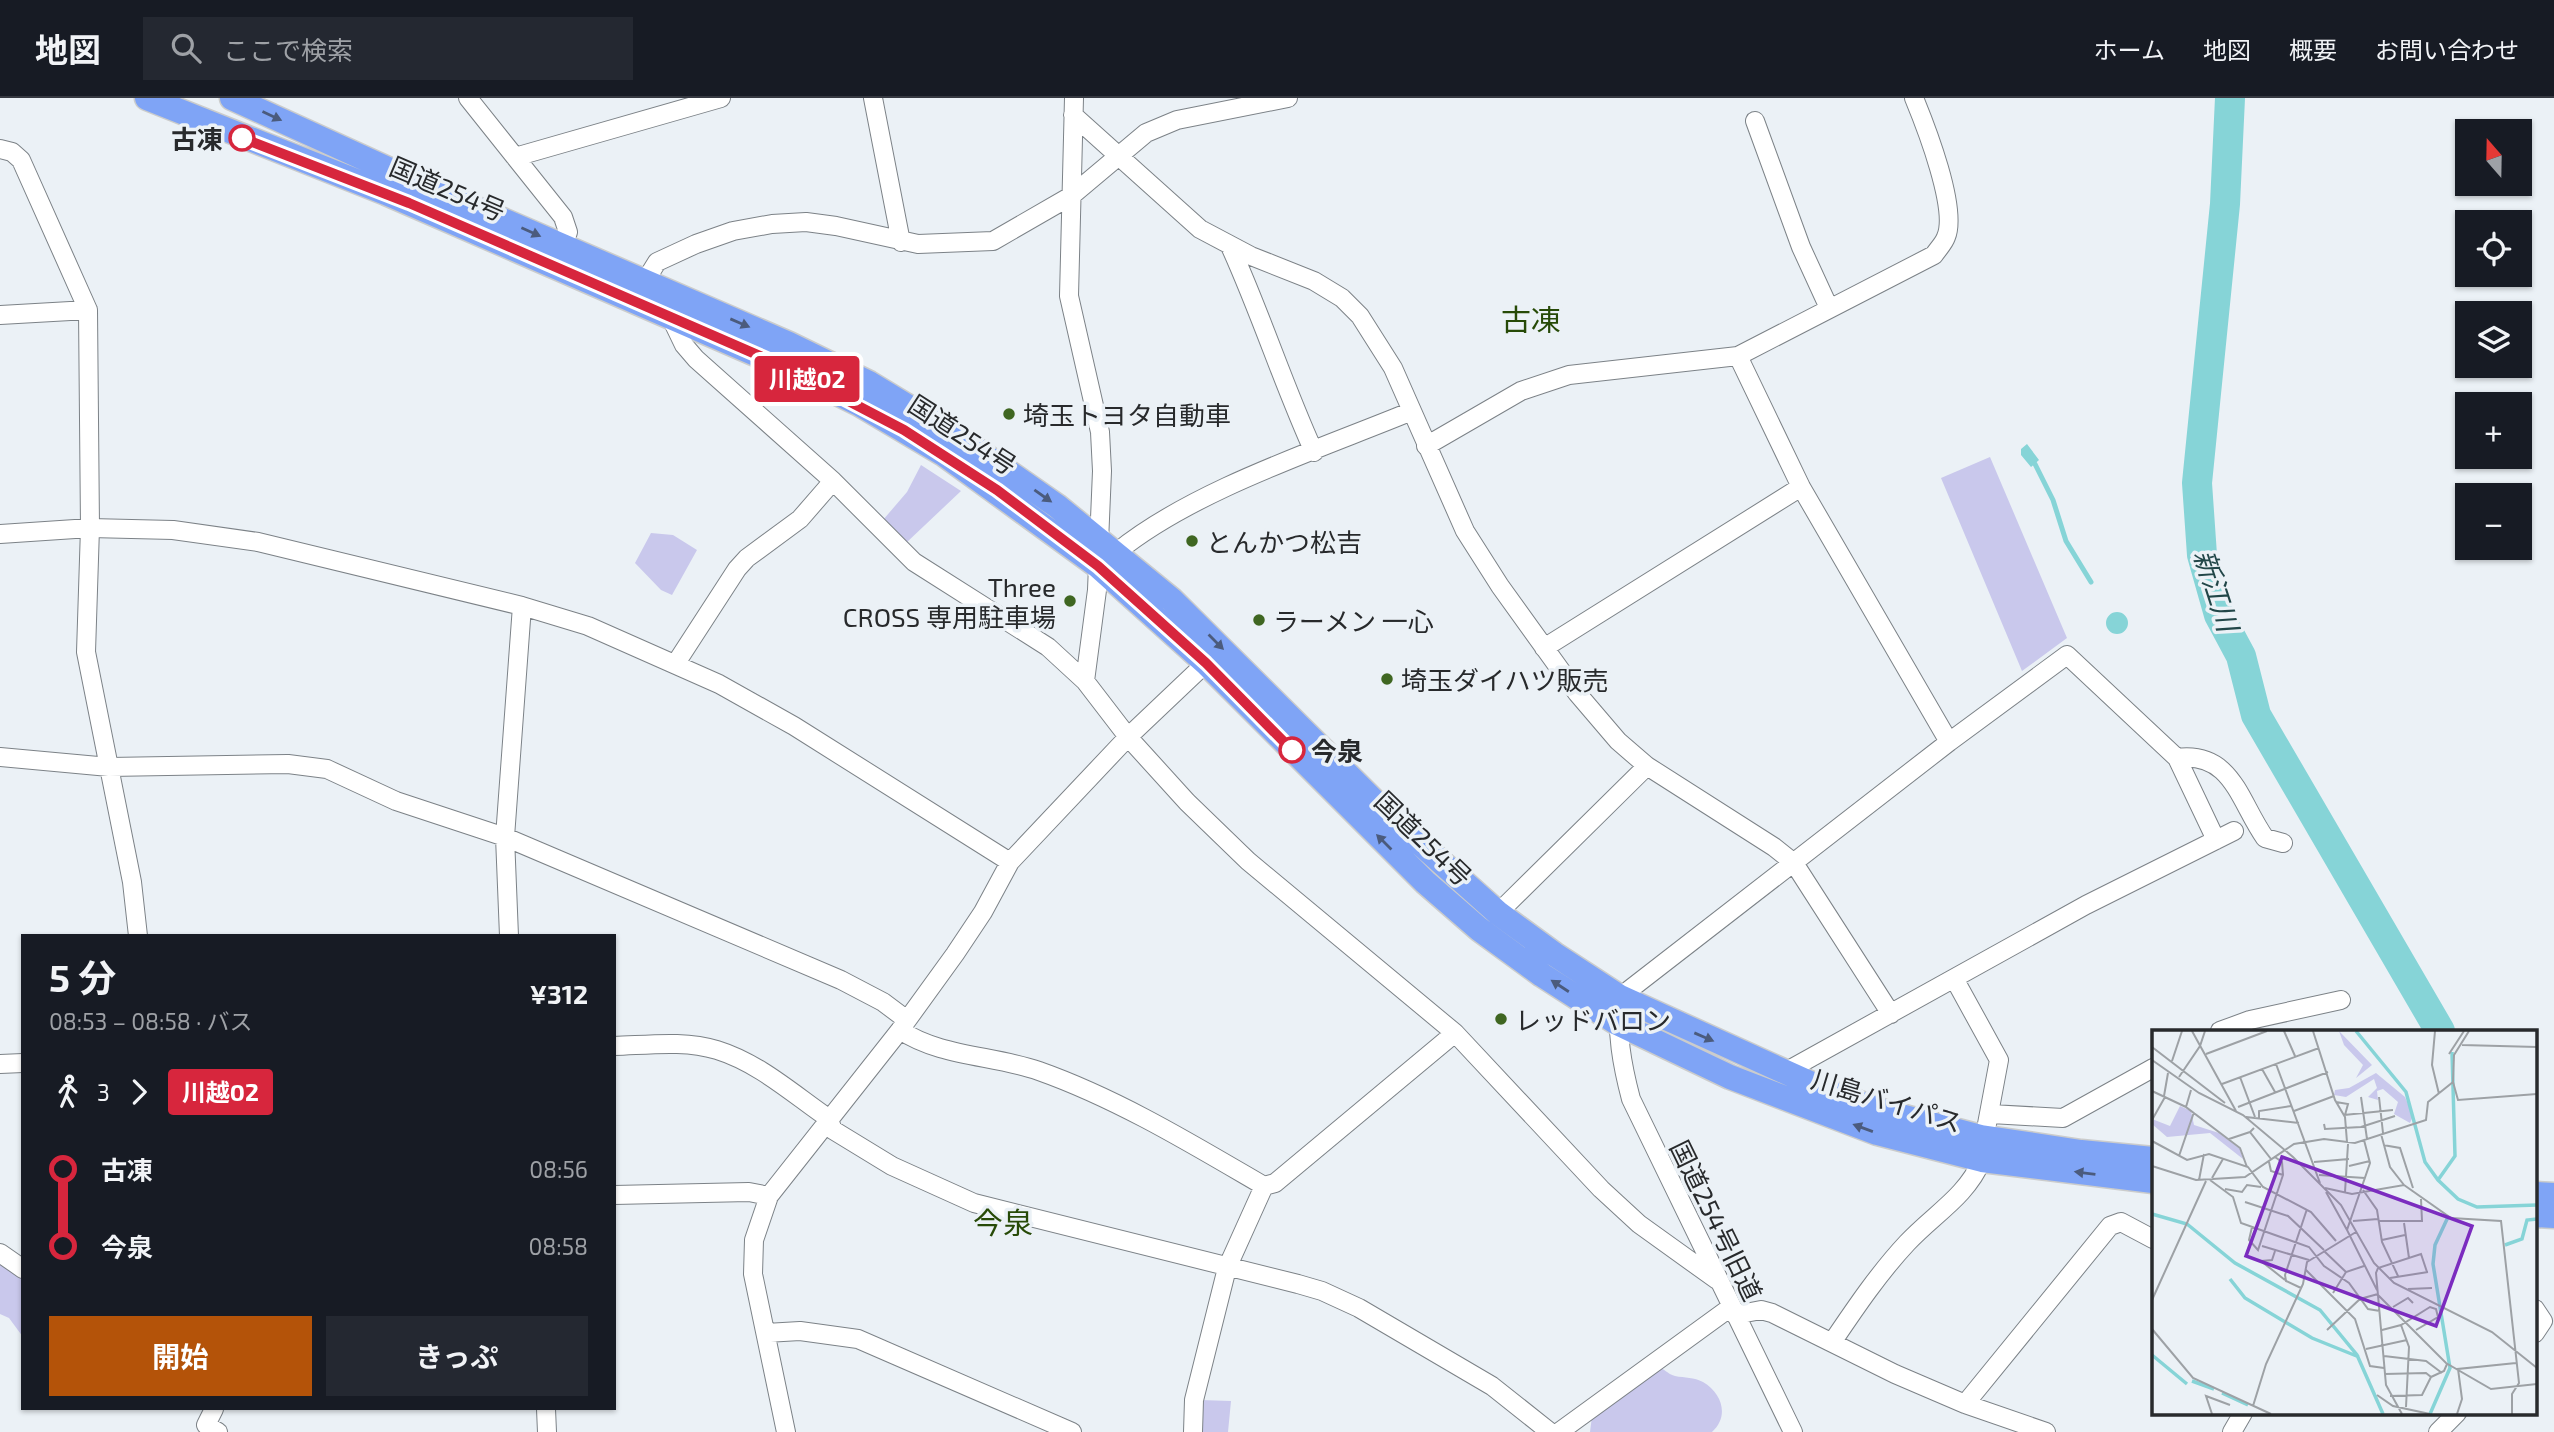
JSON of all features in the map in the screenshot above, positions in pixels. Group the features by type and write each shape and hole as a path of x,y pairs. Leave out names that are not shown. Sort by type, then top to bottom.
{"highway":[{"name":"国道254号","path":"148,98 398,199 776,363 882,417 997,490 1104,552 1206,663 1425,882 1479,929 1542,975 1617,1023"},
{"name":"国道254号","path":"232,98 644,283 789,344 869,383 958,437 1205,631 1393,819 1498,913 1620,997"},
{"name":"川島バイパス","path":"1620,997 1785,1072 1982,1148 2152,1159"},
{"name":"川島バイパス","path":"1617,1023 1730,1077 1877,1133 1982,1148 2152,1181"},
{"path":"2536,1194 2554,1195"},
{"path":"2536,1214 2554,1216"}],"street":[{"path":"468,98 567,225 563,247"},
{"path":"515,157 721,98"},
{"path":"873,98 901,242"},
{"path":"644,283 657,262 696,244 733,231 772,224 826,225 901,242 970,244 993,241 1071,196 1146,133 1177,120 1288,98"},
{"path":"1426,446 1521,391 1569,375 1738,355 1934,255 1948,235 1948,209 1941,173 1914,98"},
{"path":"1074,106 1119,154 1200,229 1230,246 1314,281 1342,298 1375,338 1412,411 1465,531 1544,648 1596,716 1647,766 1774,846 1794,863 1891,1014"},
{"path":"1074,106 1069,272 1072,318 1100,432 1104,552 1086,681"},
{"path":"1755,121 1801,247 1829,308"},
{"path":"0,149 12,152 21,160 88,310 90,528 86,652 132,882 138,934"},
{"path":"1230,246 1260,312 1281,379 1314,452"},
{"path":"0,315 88,310"},
{"path":"671,318 684,345 696,359 832,481 914,562 1048,647 1086,681 1128,737 1187,802 1248,861 1455,1033 1601,1189 1639,1224 1717,1280"},
{"path":"1738,355 1801,487 1949,742"},
{"path":"1104,552 1231,485 1412,411"},
{"path":"676,663 737,569 747,558 800,519 832,481"},
{"path":"1544,648 1801,487"},
{"path":"0,534 90,528 173,530 258,542 522,606 589,626 676,663 794,726 1010,862"},
{"path":"509,934 505,837 522,606"},
{"path":"1620,997 1949,742 2067,655 2177,758 2216,840"},
{"path":"786,1432 753,1274 754,1240 769,1196 903,1025 983,912 1010,862 1128,737 1206,663"},
{"path":"2177,758 2195,756 2210,760 2225,771 2265,838 2283,843"},
{"path":"0,757 109,767 288,764 327,769 396,801 505,837 841,980 883,1002 911,1038 1040,1071 1173,1134 1264,1186 1275,1183 1455,1033"},
{"path":"1498,913 1647,766"},
{"path":"1785,1072 2086,905 2234,831"},
{"path":"1833,1341 1866,1292 1908,1241 1961,1195 1982,1148 1991,1114 1992,1086 1999,1060 1955,980"},
{"name":"国道254号旧道","path":"1620,997 1617,1023 1631,1099 1793,1432"},
{"path":"2223,1030 2250,1020 2341,1000"},
{"path":"616,1046 680,1044 717,1050 760,1070 828,1118 833,1130 892,1166 974,1203 1322,1291 1359,1308 1492,1386 1550,1432"},
{"path":"0,1064 21,1063"},
{"path":"1991,1114 2063,1118 2152,1069"},
{"path":"1193,1432 1194,1401 1227,1268 1264,1186"},
{"path":"616,1195 749,1192 769,1196"},
{"path":"1965,1404 2110,1226 2121,1222 2152,1238"},
{"path":"0,1253 21,1268"},
{"path":"1559,1432 1733,1311 1761,1310 1965,1404 2046,1432"},
{"path":"2536,1310 2543,1321 2536,1332"},
{"path":"766,1333 800,1331 858,1339 1072,1432"},
{"path":"214,1410 206,1425 218,1432"},
{"path":"546,1410 547,1432"},
{"path":"2232,1432 2242,1414"},
{"path":"2438,1432 2456,1414"}],"shaded area":[{"path":"2027,444 2039,460 2031,467 2021,455 2021,449"},
{"path":"1990,457 2067,638 2022,671 1941,478"},
{"path":"921,465 961,491 906,543 883,520 907,492"},
{"path":"651,533 673,535 697,550 672,595 661,590 635,563"},
{"path":"2117,612 2125,615 2128,623 2125,631 2117,634 2109,631 2106,623 2109,615"},
{"path":"0,1263 21,1276 21,1334 9,1318 0,1314"},
{"path":"1656,1367 1675,1376 1700,1380 1710,1387 1719,1399 1722,1413 1721,1420 1712,1432 1590,1432 1592,1416"},
{"path":"1200,1400 1231,1401 1228,1432 1199,1432"}],"waterway":[{"name":"新江川","path":"2230,98 2225,204 2197,483 2202,555 2219,615 2241,656 2256,715 2439,1030"},
{"path":"2035,464 2053,500 2066,541 2091,582"}],"bus line":[{"name":"川越02","path":"242,138 386,193 569,272 712,338 776,363 859,404 904,430 997,490 1098,566 1206,663 1292,750"}],"place":[{"name":"古凍","path":"242,138"},
{"name":"埼玉トヨタ自動車","path":"1009,414"},
{"name":"とんかつ松吉","path":"1192,541"},
{"name":"Three CROSS 専用駐車場","path":"1070,601"},
{"name":"ラーメン 一心","path":"1259,620"},
{"name":"埼玉ダイハツ販売","path":"1387,679"},
{"name":"今泉","path":"1292,750"},
{"name":"レッドバロン","path":"1501,1019"}],"district":[{"name":"古凍","path":"1531,319"},
{"name":"今泉","path":"1003,1222"}]}
